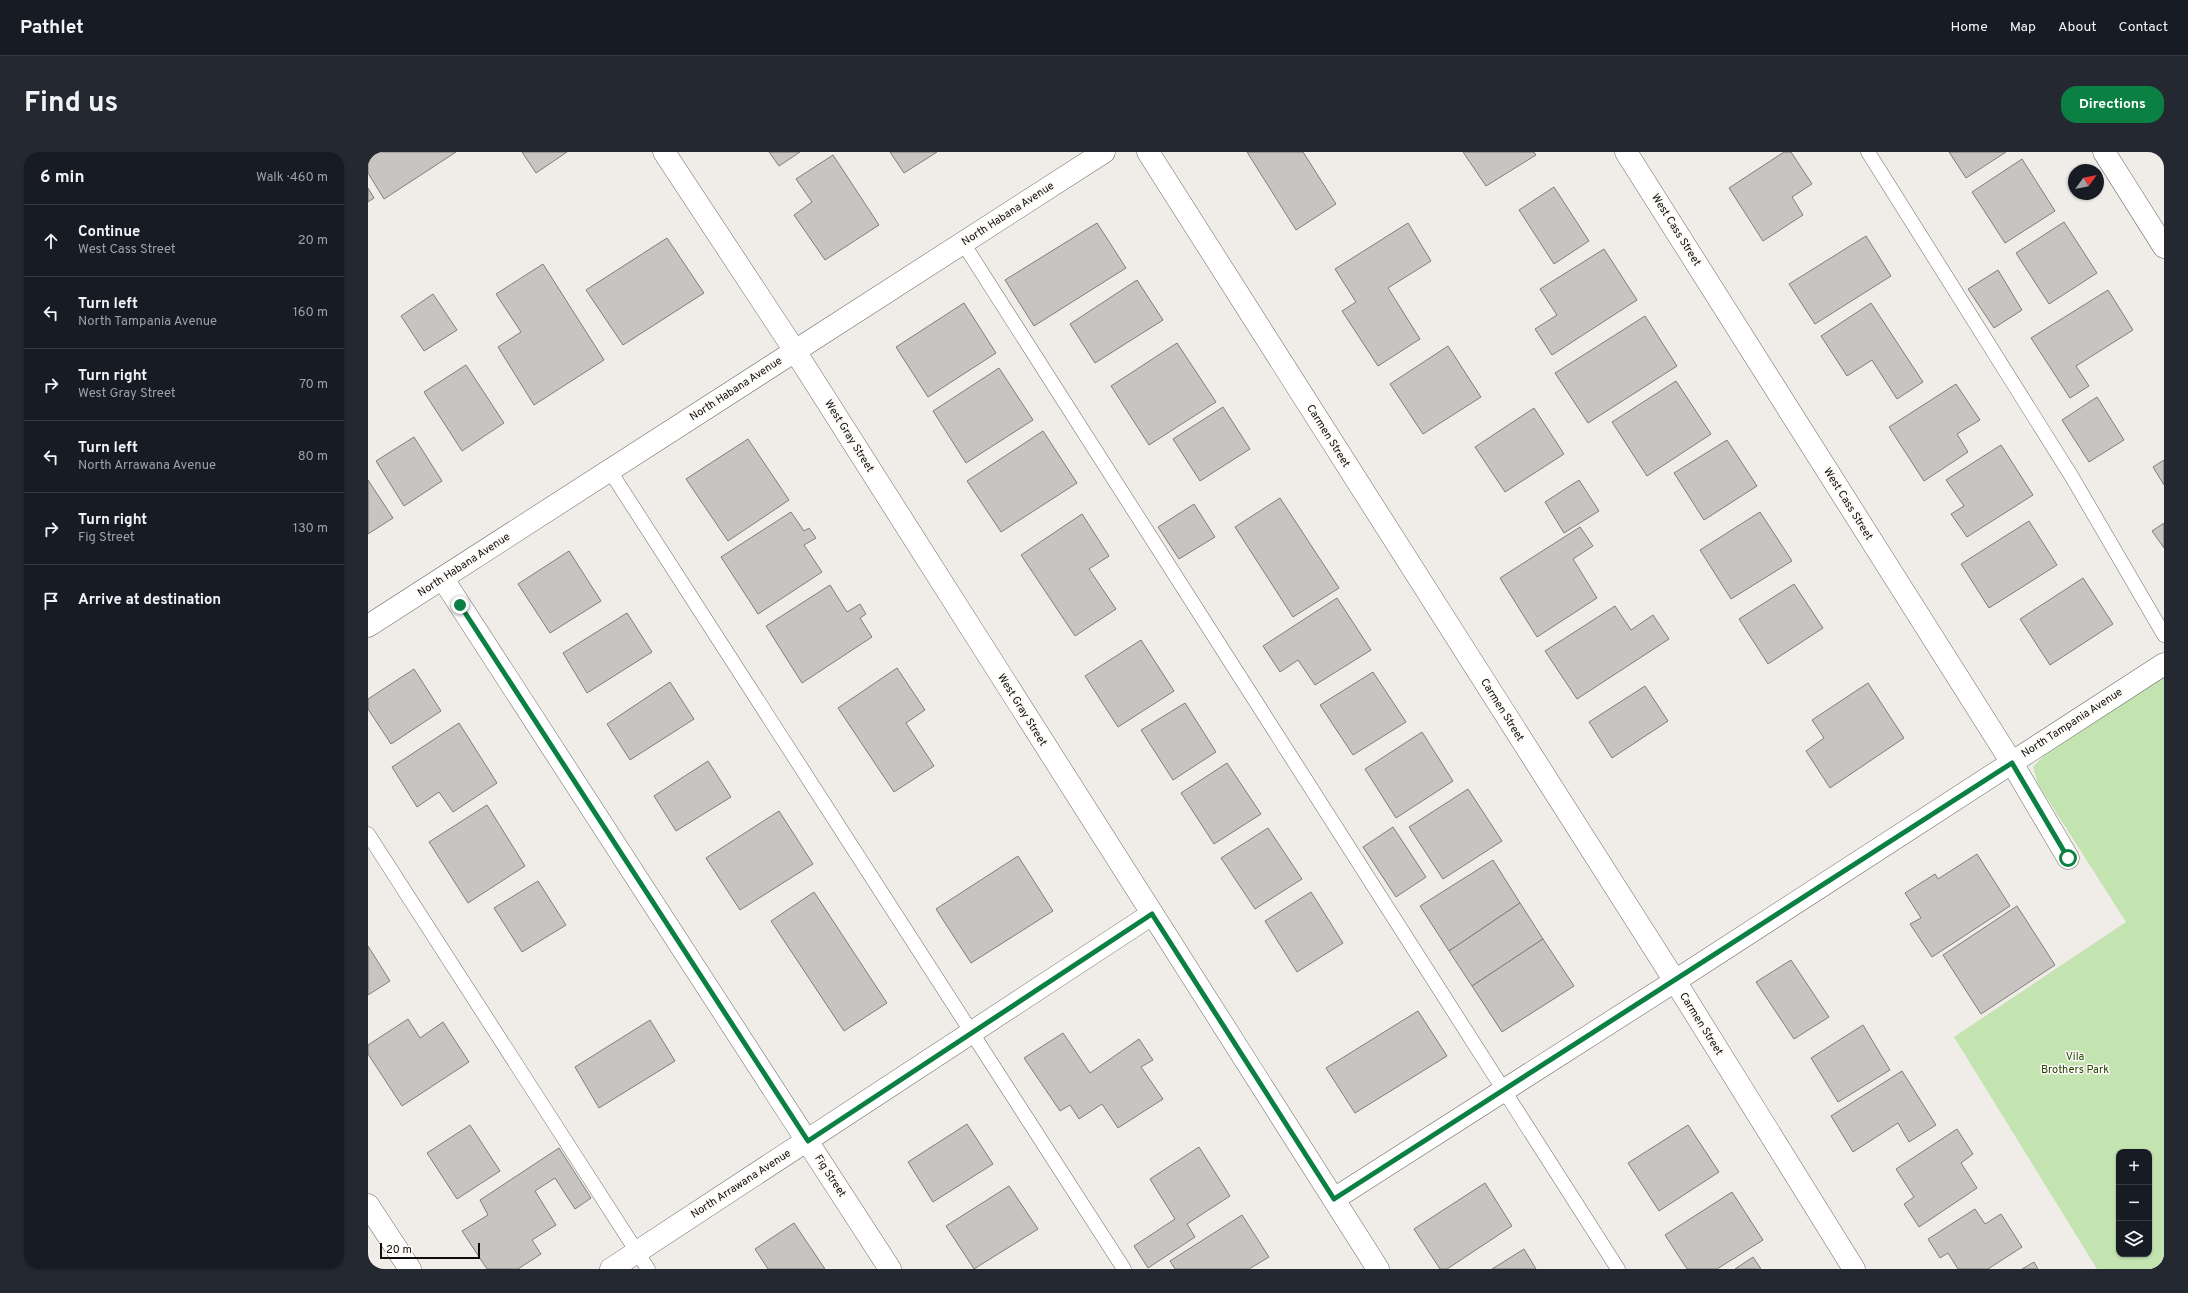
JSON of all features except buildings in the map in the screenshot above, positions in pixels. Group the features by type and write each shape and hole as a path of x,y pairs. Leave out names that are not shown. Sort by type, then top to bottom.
{"street":[{"name":"West Gray Street","path":"664,152 795,351 1378,1269"},
{"name":"North Habana Avenue","path":"368,626 1104,152"},
{"name":"Carmen Street","path":"1148,152 1675,981 1854,1269"},
{"name":"West Cass Street","path":"1626,152 2012,763 2068,858"},
{"path":"2104,152 2164,247"},
{"name":"Fig Street","path":"443,579 890,1269"},
{"name":"North Tampania Avenue","path":"1334,1199 1675,981 2164,664"},
{"name":"North Arrawana Avenue","path":"611,1269 642,1261 808,1141 1152,914"},
{"path":"368,1205 410,1269"}],"lane":[{"path":"1868,152 2072,477 2164,635"},
{"path":"963,243 1618,1269"},
{"path":"610,471 973,1032 1124,1269"},
{"path":"368,834 642,1261"}],"green space":[{"name":"Vila Brothers Park","path":"2164,677 2164,1269 2097,1269 1954,1037 2126,922 2038,784 2033,767 2046,753"}],"route":[{"path":"460,605 808,1141 1152,914 1334,1199 2012,763 2068,858"}]}
